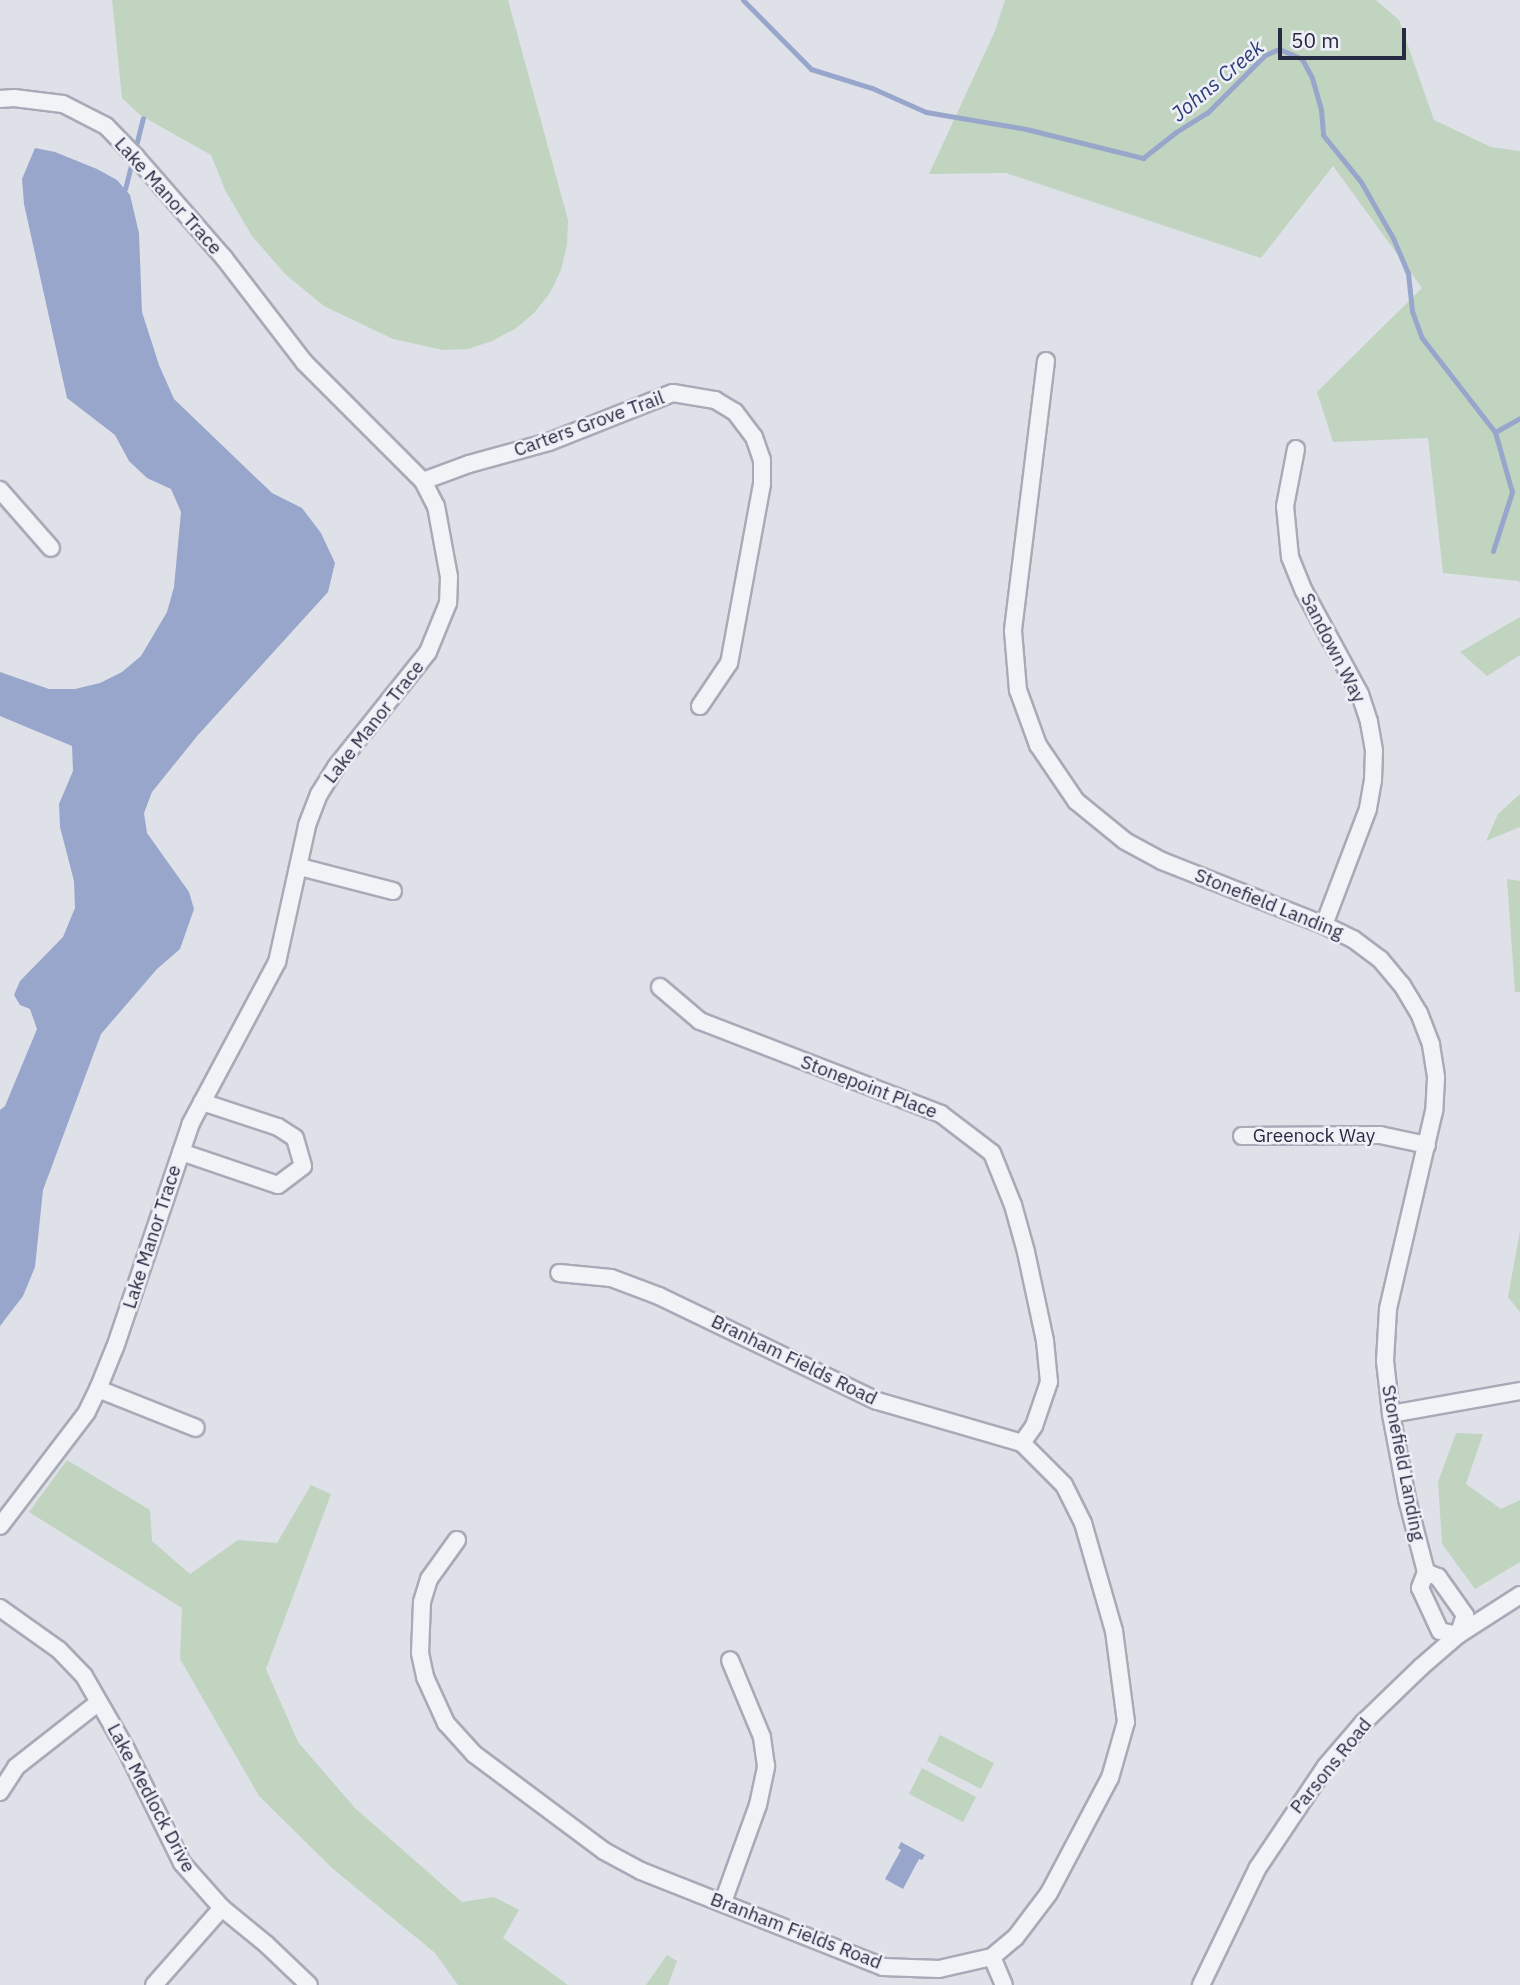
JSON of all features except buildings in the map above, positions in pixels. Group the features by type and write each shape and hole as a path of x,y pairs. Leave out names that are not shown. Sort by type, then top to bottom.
{"street":[{"name":"Lake Manor Trace","path":"0,99 63,104 106,126 224,258 304,362 423,481 436,506 444,537 449,577 448,603 428,652 336,767 319,794 307,826 277,962 202,1102 181,1152 116,1347 98,1389 87,1412 0,1526"},
{"name":"Stonefield Landing","path":"1046,360 1013,631 1018,690 1038,745 1076,801 1125,841 1162,861 1324,925 1353,939 1380,959 1402,985 1419,1013 1431,1045 1436,1078 1434,1111 1388,1309 1385,1361 1391,1414 1407,1499 1426,1572 1420,1588 1440,1631 1458,1635"},
{"name":"Carters Grove Trail","path":"423,481 469,464 549,442 673,393 715,400 736,412 754,437 761,460 762,484 729,663 699,706"},
{"name":"Sandown Way","path":"1296,449 1285,506 1290,557 1304,591 1360,694 1374,751 1368,809 1324,925"},
{"path":"0,490 51,548"},
{"path":"300,866 393,891"},
{"name":"Stonepoint Place","path":"660,987 700,1021 941,1114 992,1153 1019,1228 1045,1341 1049,1382 1034,1426 1022,1443"},
{"path":"181,1152 278,1185 303,1166 295,1138 278,1127 202,1102"},
{"name":"Greenock Way","path":"1241,1136 1380,1135 1427,1145"},
{"name":"Branham Fields Road","path":"457,1540 429,1579 419,1626 425,1677 446,1723 474,1754 604,1851 641,1871 883,1967 939,1969 992,1957 1015,1938 1055,1883 1110,1778 1126,1723 1114,1631 1083,1523 1064,1485 1022,1443 877,1401 659,1296 623,1282 611,1278 559,1273"},
{"path":"98,1389 196,1428"},
{"path":"1391,1414 1520,1391"},
{"path":"1426,1572 1438,1577 1465,1615 1458,1635"},
{"name":"Parsons Road","path":"1201,1985 1258,1869 1326,1766 1363,1723 1458,1635 1520,1595"},
{"name":"Lake Medlock Drive","path":"0,1608 59,1650 85,1675 126,1749 182,1863 222,1908 266,1944 309,1985"},
{"path":"723,1902 758,1805 765,1766 762,1737 730,1660"},
{"path":"0,1792 16,1767 99,1702"},
{"path":"154,1985 222,1908"},
{"path":"992,1957 1004,1985"}],"green space":[{"path":"112,0 508,0 568,220 567,245 561,270 550,293 534,313 515,329 468,349 443,350 393,339 324,306 285,274 252,236 226,192 211,155 140,115 122,98"},
{"path":"1005,0 1376,0 1399,20 1434,120 1491,147 1520,151 1520,584 1519,581 1443,573 1428,438 1333,442 1317,392 1422,288 1333,166 1261,258 1006,173 929,174 995,31"},
{"path":"1520,617 1520,655 1487,676 1460,652"},
{"path":"1520,794 1520,827 1486,841 1498,814"},
{"path":"1507,879 1520,881 1520,992 1515,992"},
{"path":"1520,1231 1520,1312 1508,1297"},
{"path":"1456,1433 1483,1434 1466,1484 1501,1509 1520,1500 1520,1562 1475,1589 1442,1544 1438,1482"},
{"path":"67,1460 150,1510 152,1541 190,1574 238,1540 277,1543 311,1485 331,1494 266,1669 298,1742 355,1808 462,1902 494,1897 519,1910 503,1938 568,1985 458,1985 435,1953 332,1868 259,1796 180,1659 182,1608 29,1512"},
{"path":"940,1735 994,1763 981,1789 927,1761"},
{"path":"922,1768 976,1797 963,1822 909,1794"},
{"path":"667,1955 677,1961 668,1985 646,1985"}],"water":[{"path":"35,148 55,152 97,169 117,180 130,195 139,233 142,312 159,365 174,399 272,493 302,508 321,533 335,563 328,592 198,735 152,792 144,813 147,833 189,892 194,909 180,949 157,969 101,1034 43,1190 35,1267 23,1296 0,1326 0,1110 5,1106 37,1029 30,1009 20,1005 14,995 20,981 63,937 75,908 74,881 60,827 59,804 73,771 72,746 0,716 0,672 49,689 75,689 100,683 122,672 141,656 167,612 174,587 181,512 171,489 147,478 129,461 115,435 67,398 24,204 22,179"},
{"path":"901,1842 925,1855 922,1860 919,1859 903,1889 885,1879 901,1850 898,1848"}],"waterway":[{"name":"Johns Creek","path":"743,0 811,69 872,88 926,112 1026,129 1143,158 1176,132 1207,113 1265,55 1279,49 1302,59 1312,78 1321,110 1323,135 1361,182 1393,238 1408,273 1412,311 1422,338 1495,432 1512,492 1493,551"},
{"path":"125,189 143,118"},
{"name":"Johns Creek","path":"1495,432 1520,418"}]}
